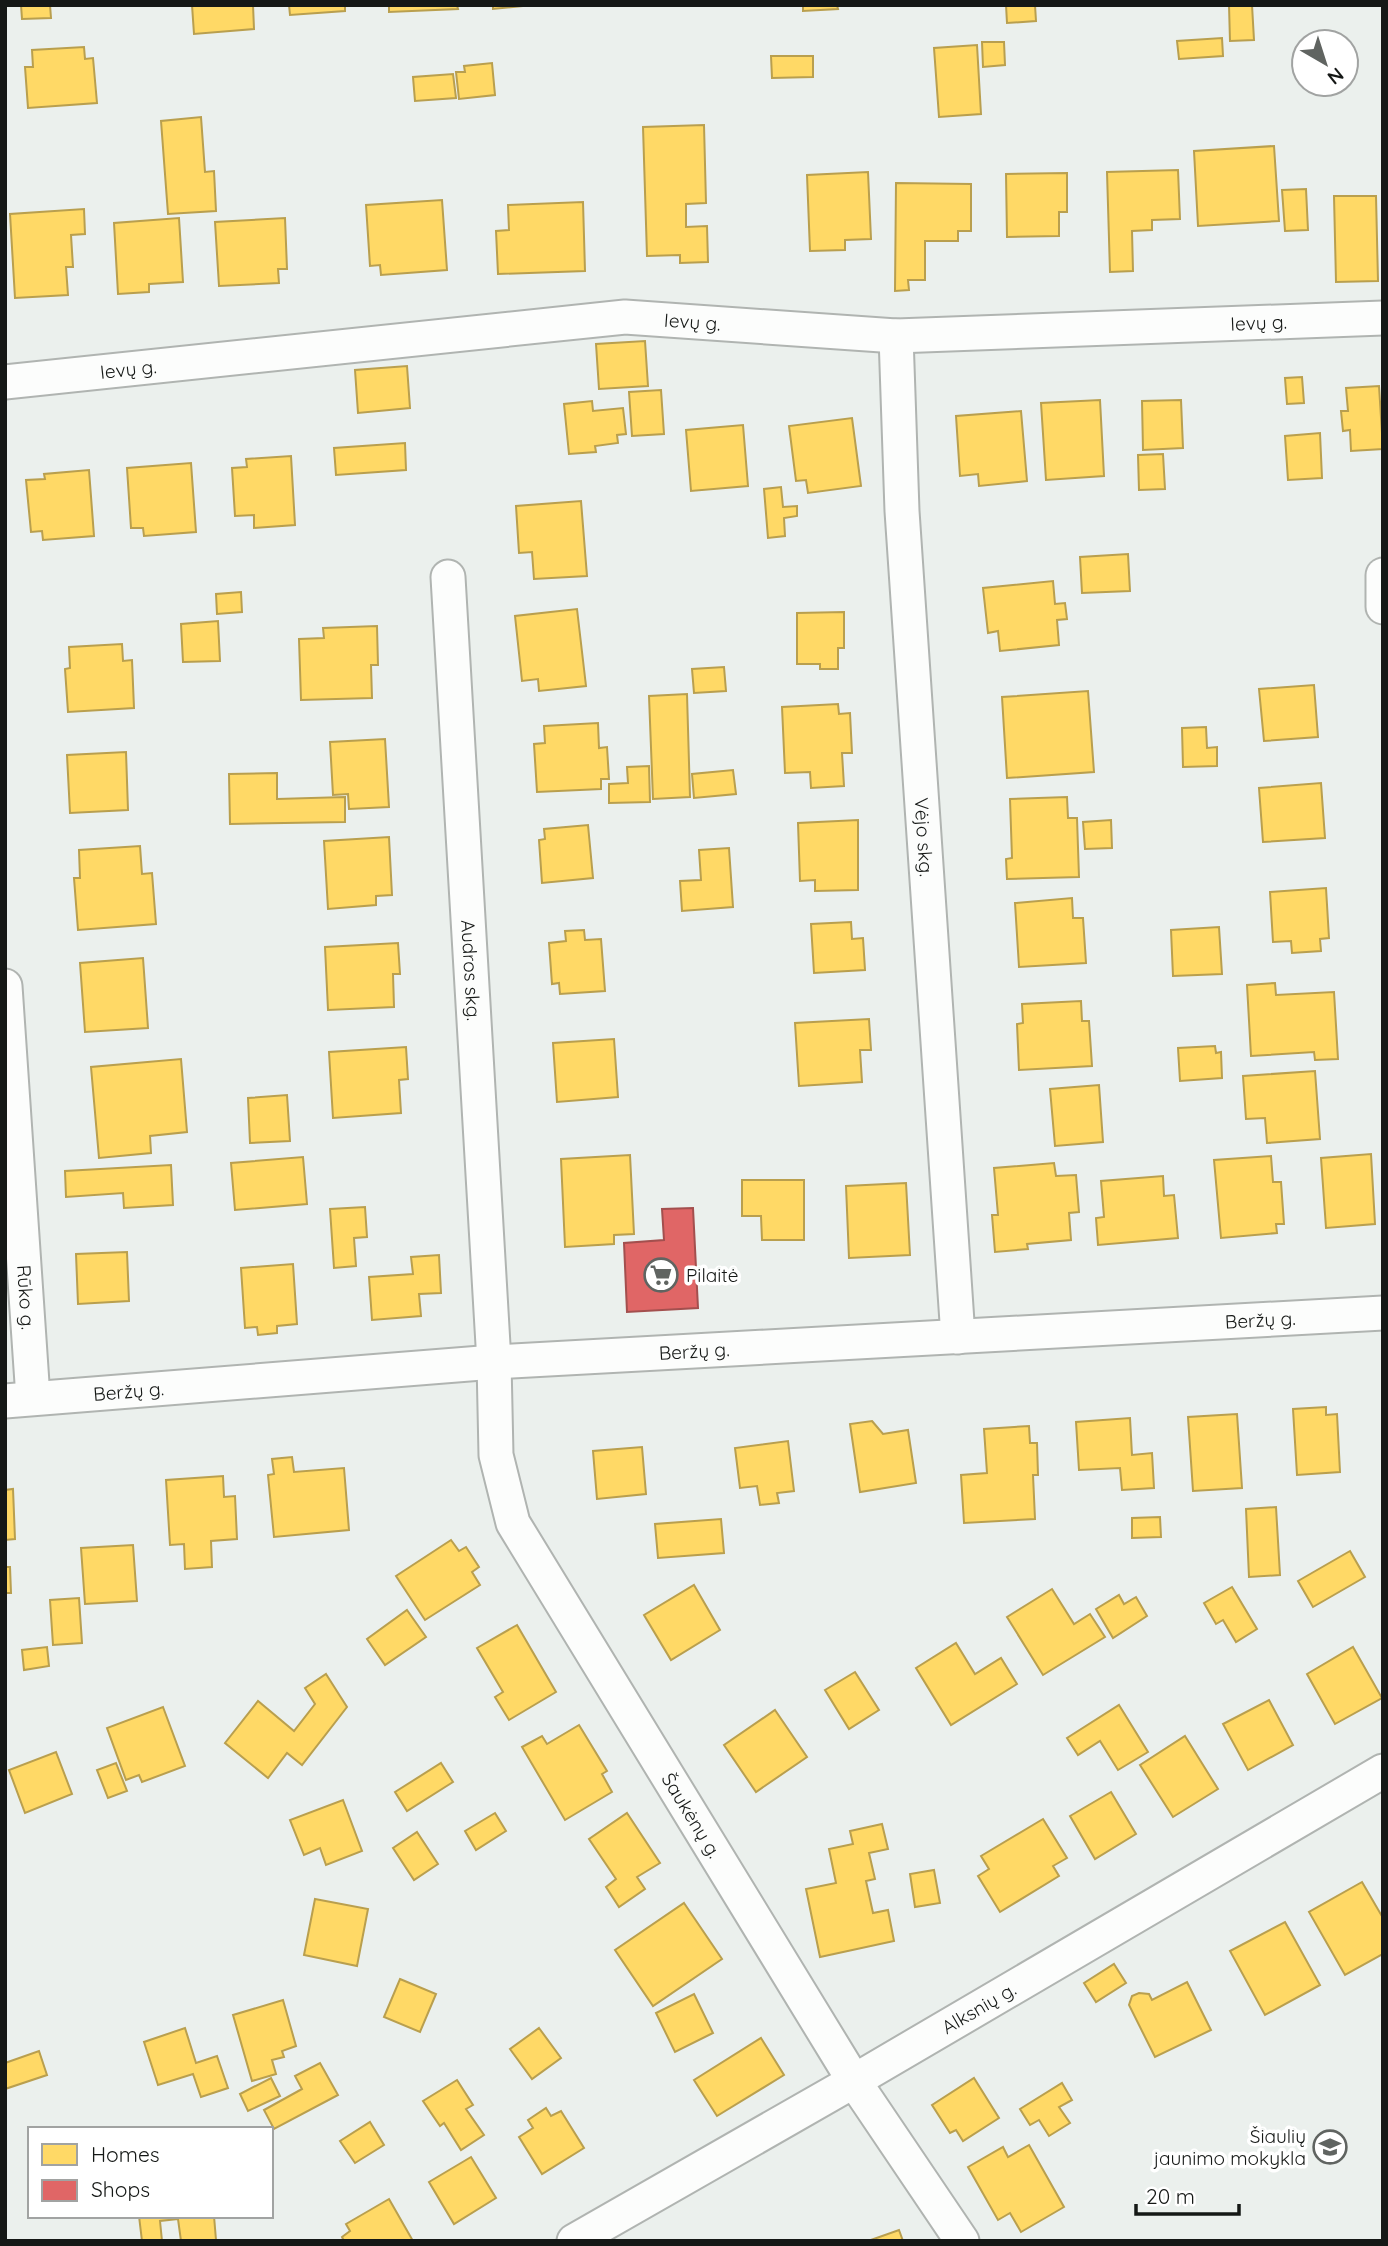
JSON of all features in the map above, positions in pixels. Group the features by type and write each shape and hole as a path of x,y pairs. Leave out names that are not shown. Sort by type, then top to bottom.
{"street":[{"name":"Ievų g.","path":"5,382 625,317 896,336 1383,318"},
{"name":"Vėjo skg.","path":"896,336 902,510 958,1338"},
{"path":"1383,575 1383,607"},
{"name":"Audros skg.","path":"448,577 494,1362"},
{"name":"Rūko g.","path":"5,986 19,1400"},
{"name":"Beržų g.","path":"19,1400 494,1362 1383,1313"},
{"name":"Šaukėnų g.","path":"494,1362 496,1455 513,1523 854,2081 962,2241"},
{"name":"Alksnių g.","path":"574,2241 854,2081 1383,1771"}],"building: Homes":[{"path":"21,5 50,5 51,18 22,19"},
{"path":"192,5 253,5 254,29 194,34"},
{"path":"289,5 345,5 345,11 290,15"},
{"path":"389,5 457,5 458,9 389,12"},
{"path":"493,5 533,5 493,9"},
{"path":"803,5 837,5 838,9 803,11"},
{"path":"1006,5 1035,5 1036,21 1007,23"},
{"path":"1229,5 1252,5 1254,40 1230,41"},
{"path":"1222,38 1223,56 1179,59 1177,41"},
{"path":"982,42 1004,42 1005,65 983,67"},
{"path":"977,45 981,114 939,117 934,48"},
{"path":"84,47 85,59 93,58 97,103 28,108 25,67 33,67 32,50"},
{"path":"771,56 813,56 813,77 772,78"},
{"path":"492,63 495,95 459,99 456,72 465,72 464,66"},
{"path":"453,74 456,98 415,101 413,77"},
{"path":"201,117 205,172 214,171 216,211 168,214 161,121"},
{"path":"704,125 706,203 686,204 686,227 707,226 708,262 680,263 680,255 647,256 643,127"},
{"path":"1274,146 1279,221 1198,226 1194,151"},
{"path":"1178,170 1180,219 1152,220 1152,230 1132,231 1133,271 1110,272 1107,172"},
{"path":"868,172 871,239 845,240 845,250 810,251 807,175"},
{"path":"1067,173 1067,212 1059,212 1059,236 1007,237 1006,174"},
{"path":"896,183 971,184 971,231 958,231 958,241 925,241 925,280 908,280 909,290 895,291"},
{"path":"1306,189 1308,230 1285,231 1282,190"},
{"path":"1334,196 1376,196 1378,281 1336,282"},
{"path":"442,200 447,270 381,275 380,265 370,266 366,205"},
{"path":"583,202 585,271 498,274 496,231 509,230 508,205"},
{"path":"84,209 85,234 71,235 73,267 66,267 68,295 15,298 10,214"},
{"path":"179,218 183,282 149,284 149,292 118,294 114,223"},
{"path":"285,218 287,269 278,269 279,283 219,286 215,222"},
{"path":"645,341 648,386 599,389 596,344"},
{"path":"407,366 410,408 358,413 355,370"},
{"path":"1302,377 1304,403 1287,404 1285,378"},
{"path":"1379,386 1383,449 1351,451 1350,430 1343,431 1341,411 1348,411 1346,388"},
{"path":"661,390 664,434 632,436 629,392"},
{"path":"1100,400 1104,476 1046,480 1041,403"},
{"path":"1181,400 1183,448 1143,450 1142,401"},
{"path":"592,401 593,411 623,408 626,434 617,435 618,443 595,446 596,452 569,454 564,404"},
{"path":"1021,411 1027,481 979,486 978,474 960,476 956,416"},
{"path":"852,418 861,486 808,493 806,480 796,481 789,426"},
{"path":"743,425 748,486 691,491 686,430"},
{"path":"1320,433 1322,478 1288,480 1285,436"},
{"path":"405,443 406,470 336,475 334,448"},
{"path":"1163,454 1165,489 1139,490 1138,455"},
{"path":"291,456 295,525 254,528 254,515 235,516 232,468 247,467 246,459"},
{"path":"191,463 196,532 144,536 143,528 131,528 127,468"},
{"path":"89,470 94,536 43,540 42,531 31,532 26,480 45,479 44,474"},
{"path":"781,487 783,507 797,506 797,516 784,518 785,536 768,538 764,489"},
{"path":"581,501 587,576 534,579 532,552 519,553 516,506"},
{"path":"1128,554 1130,591 1082,593 1080,557"},
{"path":"1053,581 1055,604 1065,603 1067,619 1057,620 1059,645 1000,651 998,631 988,633 983,588"},
{"path":"241,592 242,612 217,614 216,594"},
{"path":"577,609 586,686 539,691 538,679 522,681 515,616"},
{"path":"844,612 844,648 838,648 838,669 820,669 820,664 797,664 797,613"},
{"path":"218,621 220,661 183,662 181,624"},
{"path":"377,626 378,665 371,665 372,698 301,700 299,639 324,638 323,628"},
{"path":"122,644 123,661 132,660 134,708 68,712 65,669 70,668 69,647"},
{"path":"724,667 726,691 694,693 692,669"},
{"path":"1314,685 1318,737 1264,741 1259,689"},
{"path":"1088,691 1094,772 1007,778 1002,697"},
{"path":"687,694 690,797 653,799 649,696"},
{"path":"838,704 839,714 850,713 852,753 842,753 844,786 811,788 810,772 785,773 782,707"},
{"path":"598,723 599,748 607,747 609,779 601,779 601,789 537,792 534,744 545,743 544,726"},
{"path":"1206,727 1207,748 1217,747 1217,766 1183,767 1182,728"},
{"path":"385,739 389,807 349,809 348,794 333,795 330,742"},
{"path":"126,752 128,810 70,813 67,755"},
{"path":"649,766 650,802 609,803 609,784 628,783 627,767"},
{"path":"733,770 736,794 694,798 692,774"},
{"path":"277,773 277,799 345,797 345,822 230,824 229,774"},
{"path":"1321,783 1325,838 1263,842 1259,788"},
{"path":"1067,797 1068,818 1077,818 1079,877 1007,879 1006,859 1012,858 1010,799"},
{"path":"858,820 858,890 815,891 815,880 800,881 798,823"},
{"path":"1111,820 1112,848 1085,849 1083,822"},
{"path":"588,825 593,878 542,883 539,840 545,839 544,829"},
{"path":"389,837 392,895 376,896 376,905 328,909 324,841"},
{"path":"140,846 142,874 152,873 156,924 78,930 74,878 80,878 79,850"},
{"path":"729,848 733,907 682,911 680,881 701,880 699,850"},
{"path":"1326,888 1329,938 1320,939 1321,951 1292,953 1291,941 1273,942 1270,892"},
{"path":"1072,898 1073,918 1083,918 1086,963 1019,967 1015,903"},
{"path":"851,922 852,939 863,938 865,970 814,973 811,924"},
{"path":"1219,927 1222,974 1173,976 1171,930"},
{"path":"584,930 585,940 601,939 605,991 560,994 559,983 552,984 549,943 566,941 565,931"},
{"path":"398,943 400,974 393,974 394,1007 328,1010 325,947"},
{"path":"143,958 148,1028 85,1032 80,963"},
{"path":"1275,983 1276,995 1334,992 1338,1059 1315,1060 1314,1052 1251,1056 1247,985"},
{"path":"1081,1001 1082,1021 1089,1021 1092,1066 1019,1070 1017,1024 1023,1023 1022,1004"},
{"path":"869,1019 871,1050 860,1050 862,1082 799,1086 795,1023"},
{"path":"614,1039 618,1097 557,1102 553,1043"},
{"path":"1215,1046 1216,1053 1221,1052 1222,1078 1180,1081 1178,1048"},
{"path":"406,1047 408,1079 399,1080 401,1113 333,1118 329,1052"},
{"path":"181,1059 187,1132 150,1136 151,1153 99,1158 91,1067"},
{"path":"1315,1071 1320,1139 1267,1143 1265,1118 1246,1119 1243,1076"},
{"path":"1099,1085 1103,1142 1055,1146 1050,1089"},
{"path":"287,1095 290,1141 250,1143 248,1098"},
{"path":"1371,1154 1375,1224 1326,1228 1321,1158"},
{"path":"630,1155 634,1234 614,1235 614,1244 565,1247 561,1159"},
{"path":"1271,1156 1273,1182 1281,1182 1284,1224 1276,1224 1277,1233 1221,1238 1214,1160"},
{"path":"303,1157 307,1204 235,1210 231,1163"},
{"path":"1054,1163 1056,1176 1076,1175 1079,1212 1069,1213 1071,1240 1027,1244 1028,1249 995,1252 992,1215 998,1215 994,1168"},
{"path":"171,1165 173,1205 124,1208 123,1193 66,1197 65,1171"},
{"path":"1163,1176 1164,1196 1174,1195 1178,1238 1098,1245 1096,1218 1104,1217 1101,1181"},
{"path":"742,1180 804,1180 804,1240 762,1240 761,1216 742,1216"},
{"path":"906,1183 910,1255 849,1258 846,1186"},
{"path":"365,1207 367,1237 354,1238 356,1266 334,1268 330,1209"},
{"path":"127,1252 129,1301 78,1304 76,1254"},
{"path":"439,1255 441,1293 419,1294 421,1316 372,1320 369,1277 413,1274 411,1257"},
{"path":"293,1264 297,1324 277,1326 277,1333 258,1335 257,1327 245,1328 241,1268"},
{"path":"1326,1407 1326,1415 1337,1414 1340,1472 1297,1475 1293,1409"},
{"path":"1237,1414 1242,1488 1193,1491 1188,1417"},
{"path":"1130,1418 1132,1455 1152,1453 1154,1488 1122,1490 1120,1468 1079,1470 1076,1422"},
{"path":"872,1421 883,1434 908,1430 916,1483 860,1492 850,1424"},
{"path":"1029,1426 1030,1443 1037,1443 1038,1475 1033,1475 1035,1519 964,1523 961,1475 987,1473 984,1429"},
{"path":"788,1441 794,1491 777,1493 779,1503 760,1505 757,1486 740,1488 735,1448"},
{"path":"642,1447 646,1494 597,1499 593,1451"},
{"path":"292,1457 294,1472 344,1468 349,1530 274,1537 268,1475 274,1474 272,1459"},
{"path":"223,1476 224,1497 235,1496 237,1539 211,1541 212,1567 185,1569 184,1544 170,1545 166,1480"},
{"path":"13,1489 15,1539 5,1540 5,1490"},
{"path":"1276,1507 1280,1575 1249,1577 1246,1509"},
{"path":"1160,1517 1161,1537 1132,1538 1132,1518"},
{"path":"721,1519 724,1553 658,1558 655,1524"},
{"path":"451,1540 459,1551 466,1547 479,1567 472,1572 480,1585 425,1620 396,1576"},
{"path":"133,1545 137,1601 85,1604 81,1548"},
{"path":"1350,1551 1365,1577 1313,1607 1298,1581"},
{"path":"5,1567 10,1567 11,1593 5,1593"},
{"path":"694,1585 720,1630 671,1660 644,1615"},
{"path":"1232,1587 1257,1629 1236,1642 1223,1620 1216,1624 1204,1603"},
{"path":"1052,1589 1074,1624 1090,1614 1105,1637 1043,1675 1007,1617"},
{"path":"1119,1595 1124,1604 1136,1597 1147,1616 1113,1638 1096,1609"},
{"path":"79,1598 82,1643 53,1645 50,1600"},
{"path":"407,1610 426,1637 385,1665 367,1639"},
{"path":"517,1625 556,1692 509,1720 495,1697 503,1692 477,1648"},
{"path":"956,1643 975,1674 1001,1658 1017,1684 951,1725 916,1668"},
{"path":"47,1647 49,1666 24,1670 22,1650"},
{"path":"1353,1647 1382,1698 1335,1724 1307,1674"},
{"path":"855,1672 879,1710 849,1729 825,1690"},
{"path":"326,1674 347,1707 302,1765 287,1753 268,1778 225,1743 258,1701 294,1731 315,1704 305,1688"},
{"path":"1269,1700 1293,1745 1248,1770 1223,1724"},
{"path":"1119,1705 1148,1752 1118,1770 1100,1741 1078,1755 1067,1738"},
{"path":"163,1707 185,1766 142,1782 139,1775 126,1780 107,1728"},
{"path":"775,1710 807,1757 756,1792 724,1745"},
{"path":"579,1725 607,1771 602,1774 612,1792 565,1820 522,1747 542,1736 547,1744"},
{"path":"1185,1736 1218,1789 1173,1817 1140,1765"},
{"path":"56,1752 72,1794 25,1813 9,1770"},
{"path":"116,1763 127,1791 108,1798 97,1770"},
{"path":"441,1763 453,1782 407,1811 395,1792"},
{"path":"1111,1792 1136,1834 1095,1859 1070,1816"},
{"path":"343,1800 362,1851 326,1865 320,1848 304,1855 290,1820"},
{"path":"495,1813 506,1831 476,1850 465,1831"},
{"path":"627,1813 660,1863 637,1877 645,1889 619,1907 606,1887 616,1879 589,1839"},
{"path":"1043,1819 1067,1858 1053,1866 1059,1876 1000,1912 978,1876 989,1869 981,1856"},
{"path":"882,1824 888,1849 869,1853 875,1879 866,1881 873,1913 888,1910 894,1941 820,1957 806,1889 836,1883 829,1849 853,1844 850,1831"},
{"path":"417,1832 438,1864 414,1880 393,1848"},
{"path":"934,1870 940,1903 915,1907 910,1874"},
{"path":"1362,1882 1383,1918 1383,1954 1345,1975 1309,1912"},
{"path":"315,1899 368,1909 357,1966 304,1955"},
{"path":"684,1903 722,1959 653,2006 615,1950"},
{"path":"1285,1922 1320,1985 1265,2015 1230,1951"},
{"path":"1114,1964 1126,1983 1096,2002 1084,1983"},
{"path":"400,1979 436,1994 420,2032 384,2017"},
{"path":"1187,1982 1211,2030 1155,2057 1129,2005 1132,1996 1139,1993 1149,1994 1152,2000"},
{"path":"694,1994 713,2033 675,2052 656,2013"},
{"path":"283,2000 296,2046 282,2051 284,2057 272,2060 276,2074 252,2081 233,2015"},
{"path":"185,2028 196,2063 217,2056 228,2088 201,2097 193,2074 158,2085 144,2042"},
{"path":"539,2028 561,2058 532,2079 510,2049"},
{"path":"761,2038 784,2075 717,2116 694,2080"},
{"path":"39,2051 47,2075 5,2089 5,2063"},
{"path":"320,2063 338,2095 274,2129 264,2110 302,2089 295,2076"},
{"path":"271,2078 280,2096 248,2111 240,2094"},
{"path":"974,2078 999,2118 963,2141 956,2130 950,2133 932,2105"},
{"path":"457,2080 473,2105 466,2109 484,2135 461,2150 444,2123 440,2126 423,2101"},
{"path":"1062,2083 1072,2100 1059,2107 1070,2123 1049,2136 1039,2120 1030,2125 1020,2109"},
{"path":"546,2108 551,2116 561,2111 584,2148 542,2174 519,2137 533,2128 528,2120"},
{"path":"370,2122 384,2145 355,2163 340,2141"},
{"path":"1029,2145 1064,2207 1021,2232 1010,2213 998,2220 968,2167 1003,2147 1008,2157"},
{"path":"471,2157 496,2198 454,2224 429,2182"},
{"path":"389,2199 413,2241 344,2241 342,2237 350,2231 346,2224"},
{"path":"139,2218 214,2218 216,2240 181,2241 178,2219 160,2221 162,2241 142,2241"},
{"path":"899,2230 903,2241 868,2241"}],"building: Shops":[{"name":"Pilaitė","path":"693,1208 698,1308 627,1312 624,1243 664,1240 662,1209"}],"place":[{"name":"Pilaitė","path":"661,1275"},
{"name":"Šiaulių jaunimo mokykla","path":"1330,2147"}]}
